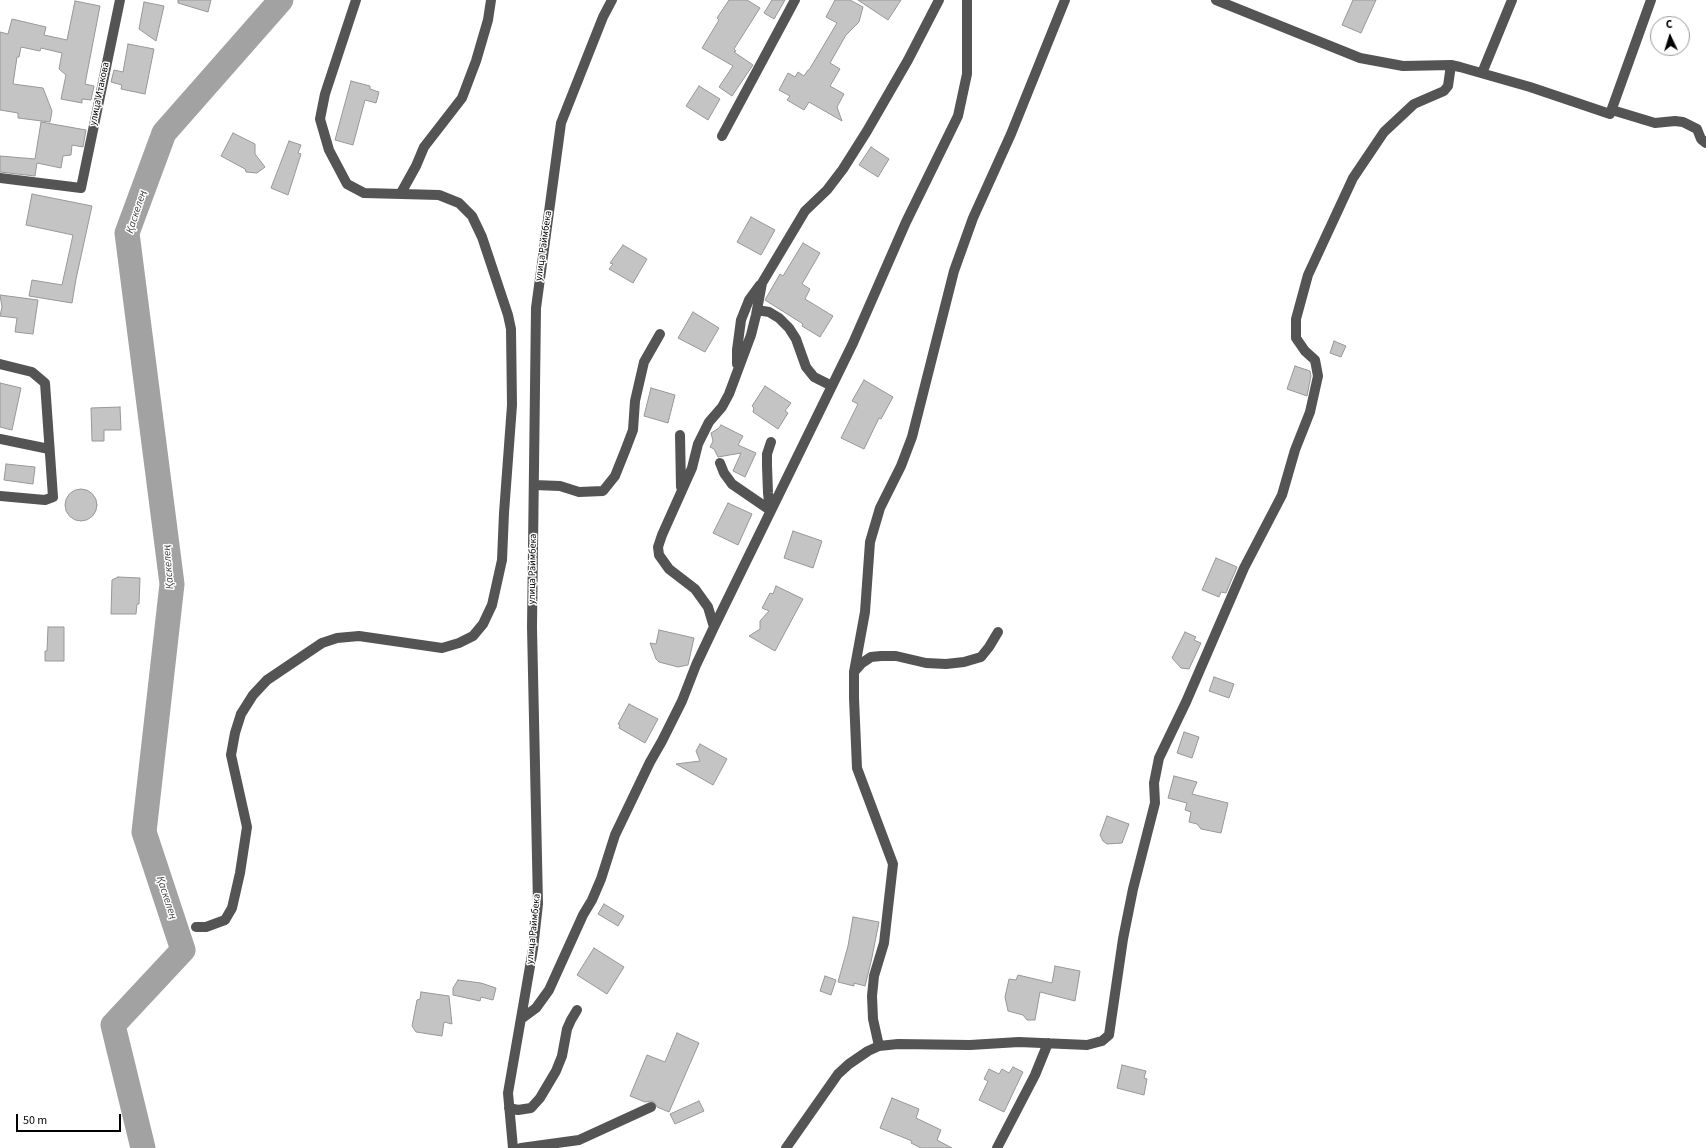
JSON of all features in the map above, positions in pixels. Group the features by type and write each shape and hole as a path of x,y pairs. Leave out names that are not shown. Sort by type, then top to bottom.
{"street":[{"name":"улица Итакова","path":"0,178 81,188 120,0"},
{"path":"196,927 206,927 224,920 232,908 240,873 247,827 231,755 235,733 241,714 253,695 267,680 322,643 337,638 359,636 442,648 459,643 473,636 483,624 492,605 502,560 512,404 511,329 508,315 482,236 472,216 459,203 439,195 364,193 347,184 329,150 320,119 325,94 356,0"},
{"path":"401,193 416,166 424,147 462,98 476,61 488,20 491,0"},
{"name":"улица Раймбека","path":"513,1148 508,1093 533,949 538,904 532,627 536,308 561,122 603,17 612,0"},
{"path":"722,136 795,0"},
{"path":"737,370 736,350 741,320 749,300 762,283 805,211 827,190 843,169 867,131 914,48 939,0"},
{"path":"521,1019 536,1008 548,990 583,915 602,879 615,835 650,762 682,701 696,665 875,296 906,222 958,116 967,74 967,0"},
{"path":"879,1046 873,1019 872,996 874,976 884,943 893,864 857,768 854,672 865,612 870,542 880,508 901,466 912,437 954,272 973,218 1011,134 1065,0"},
{"path":"1216,0 1360,58 1403,66 1451,65 1482,73 1610,114 1651,0"},
{"path":"1482,73 1512,0"},
{"path":"786,1148 838,1074 849,1064 868,1051 879,1046 898,1044 963,1045 1019,1042 1087,1045 1102,1041 1109,1035 1123,939 1133,889 1155,803 1154,783 1159,758 1186,702 1244,568 1282,495 1295,450 1310,412 1318,376 1315,360 1305,351 1296,338 1296,319 1308,275 1353,178 1384,132 1414,104 1444,91 1448,86 1451,65"},
{"path":"1612,110 1655,123 1676,121 1683,122 1697,129 1700,139 1706,143"},
{"path":"714,627 708,607 695,589 669,569 659,556 658,547 692,468 698,444 709,422 722,407 729,394 751,335 762,283"},
{"path":"757,310 769,312 784,323 796,339 806,367 814,377 832,386"},
{"path":"534,485 560,486 578,492 603,491 615,476 628,444 633,430 635,401 644,362 660,334"},
{"path":"0,364 32,372 45,383 53,497 45,500 0,496"},
{"path":"680,435 681,491"},
{"path":"0,439 49,449"},
{"path":"770,510 767,454 771,442"},
{"path":"720,463 724,473 732,484 770,510"},
{"path":"854,672 871,657 881,656 896,656 926,663 946,664 964,662 981,657 998,632"},
{"path":"509,1108 518,1110 531,1108 540,1098 558,1066 562,1056 567,1029 578,1010"},
{"path":"997,1148 1035,1075 1048,1043"},
{"path":"520,1148 579,1140 651,1107"}],"building":[{"path":"178,0 211,0 208,12 178,3"},
{"path":"729,0 747,0 760,8 734,49 736,51 734,52 753,65 732,96 719,87 733,66 702,48 719,20 717,18"},
{"path":"772,0 785,0 774,19 764,13"},
{"path":"835,0 850,0 863,7 859,22 846,35 830,63 840,69 830,86 844,94 837,107 842,121 809,102 804,110 787,100 790,96 779,90 788,73 795,77 798,72 804,76 809,70 837,23 826,17"},
{"path":"858,0 901,0 888,20"},
{"path":"1353,0 1376,0 1361,33 1342,25"},
{"path":"75,1 100,6 85,84 94,86 91,100 82,99 82,103 61,99 66,75 59,69 62,53 41,48 40,51 21,47 19,57 17,57 13,84 43,88 52,111 50,122 18,118 18,113 0,110 0,32 8,34 12,19 46,27 44,35 67,40"},
{"path":"144,2 164,6 156,41 139,29"},
{"path":"128,44 154,49 145,94 121,89 122,85 111,82 114,70 123,72"},
{"path":"351,81 370,86 370,89 379,92 376,103 365,100 353,145 335,140"},
{"path":"699,86 720,99 708,120 686,106"},
{"path":"41,122 86,130 83,147 72,145 71,155 63,156 61,168 37,163 35,176 0,172 0,156 35,159"},
{"path":"233,133 255,144 255,154 265,167 257,173 246,172 245,169 221,156"},
{"path":"289,141 301,145 298,153 301,154 288,195 271,188"},
{"path":"871,147 889,159 878,177 859,165"},
{"path":"32,194 92,206 72,303 29,296 32,280 62,285 73,235 26,225"},
{"path":"751,217 775,230 761,255 737,242"},
{"path":"803,243 820,253 802,284 810,289 805,299 833,316 820,337 802,326 803,324 765,300 780,274 783,276"},
{"path":"623,245 647,259 633,283 609,269 613,264 610,263"},
{"path":"0,295 38,300 33,334 15,332 17,318 0,316 2,307"},
{"path":"693,312 719,328 705,352 678,338"},
{"path":"1334,341 1346,346 1341,357 1330,353"},
{"path":"1295,366 1310,371 1311,376 1307,396 1287,389"},
{"path":"864,380 893,397 881,419 879,418 864,449 841,438 858,404 852,401"},
{"path":"0,383 21,388 12,430 0,427"},
{"path":"765,386 791,403 785,411 788,413 778,429 753,412 754,408 752,406"},
{"path":"651,388 675,395 668,423 644,416"},
{"path":"120,407 121,430 104,430 104,441 92,441 91,408"},
{"path":"721,425 743,436 738,445 756,453 745,477 733,471 741,453 718,457 714,449 710,447 713,441 711,433"},
{"path":"6,464 35,467 33,484 4,480"},
{"path":"78,489 84,489 93,493 97,505 93,517 84,521 78,521 69,517 65,508 65,502 69,493"},
{"path":"728,503 752,514 738,545 713,533"},
{"path":"793,531 822,541 813,568 784,558"},
{"path":"1216,558 1237,567 1226,593 1221,592 1219,597 1202,590"},
{"path":"118,577 140,578 139,604 137,604 136,614 111,614 112,580"},
{"path":"776,586 803,599 775,651 749,636 760,629 760,621 769,611 762,608 770,593 773,594"},
{"path":"48,627 64,627 64,661 45,661"},
{"path":"659,630 694,638 688,665 678,667 659,662 656,659 650,643 656,644"},
{"path":"1185,632 1196,637 1194,640 1201,643 1189,669 1181,668 1172,658"},
{"path":"1214,677 1234,684 1229,698 1209,691"},
{"path":"629,704 658,719 645,743 619,728 620,725 618,724"},
{"path":"1184,732 1199,737 1192,758 1177,753"},
{"path":"700,744 727,759 713,785 676,764 700,761 696,751"},
{"path":"1174,776 1197,782 1192,794 1228,803 1221,833 1201,829 1197,824 1189,822 1191,812 1185,810 1187,803 1168,798"},
{"path":"1107,816 1129,824 1122,843 1107,844 1103,841 1100,835"},
{"path":"604,904 624,916 618,926 598,914"},
{"path":"853,917 879,922 865,986 854,983 854,986 838,982 848,946"},
{"path":"594,948 624,967 607,994 577,975"},
{"path":"1055,966 1080,971 1075,1001 1040,992 1035,1020 1027,1020 1023,1015 1008,1011 1005,997 1009,979 1016,980 1018,975 1052,983"},
{"path":"825,976 836,980 831,995 820,991"},
{"path":"458,980 481,983 496,988 493,1000 481,997 480,1001 453,995 453,988"},
{"path":"421,992 449,996 452,1024 444,1022 442,1036 416,1032 412,1026 417,1000 420,999"},
{"path":"677,1033 699,1043 669,1112 657,1107 654,1102 645,1102 630,1096 647,1055 665,1062"},
{"path":"1122,1065 1146,1071 1144,1078 1147,1079 1144,1095 1117,1088"},
{"path":"1013,1067 1023,1072 1004,1112 979,1100 988,1081 984,1079 989,1069 999,1074 1002,1069 1009,1073"},
{"path":"892,1098 919,1109 916,1118 941,1130 937,1140 952,1148 921,1148 911,1143 912,1141 880,1128"},
{"path":"699,1101 704,1111 675,1124 670,1114"}],"waterway":[{"name":"Қаскелең","path":"143,1148 113,1025 183,950 144,832 172,584 127,233 164,133 281,0"}]}
